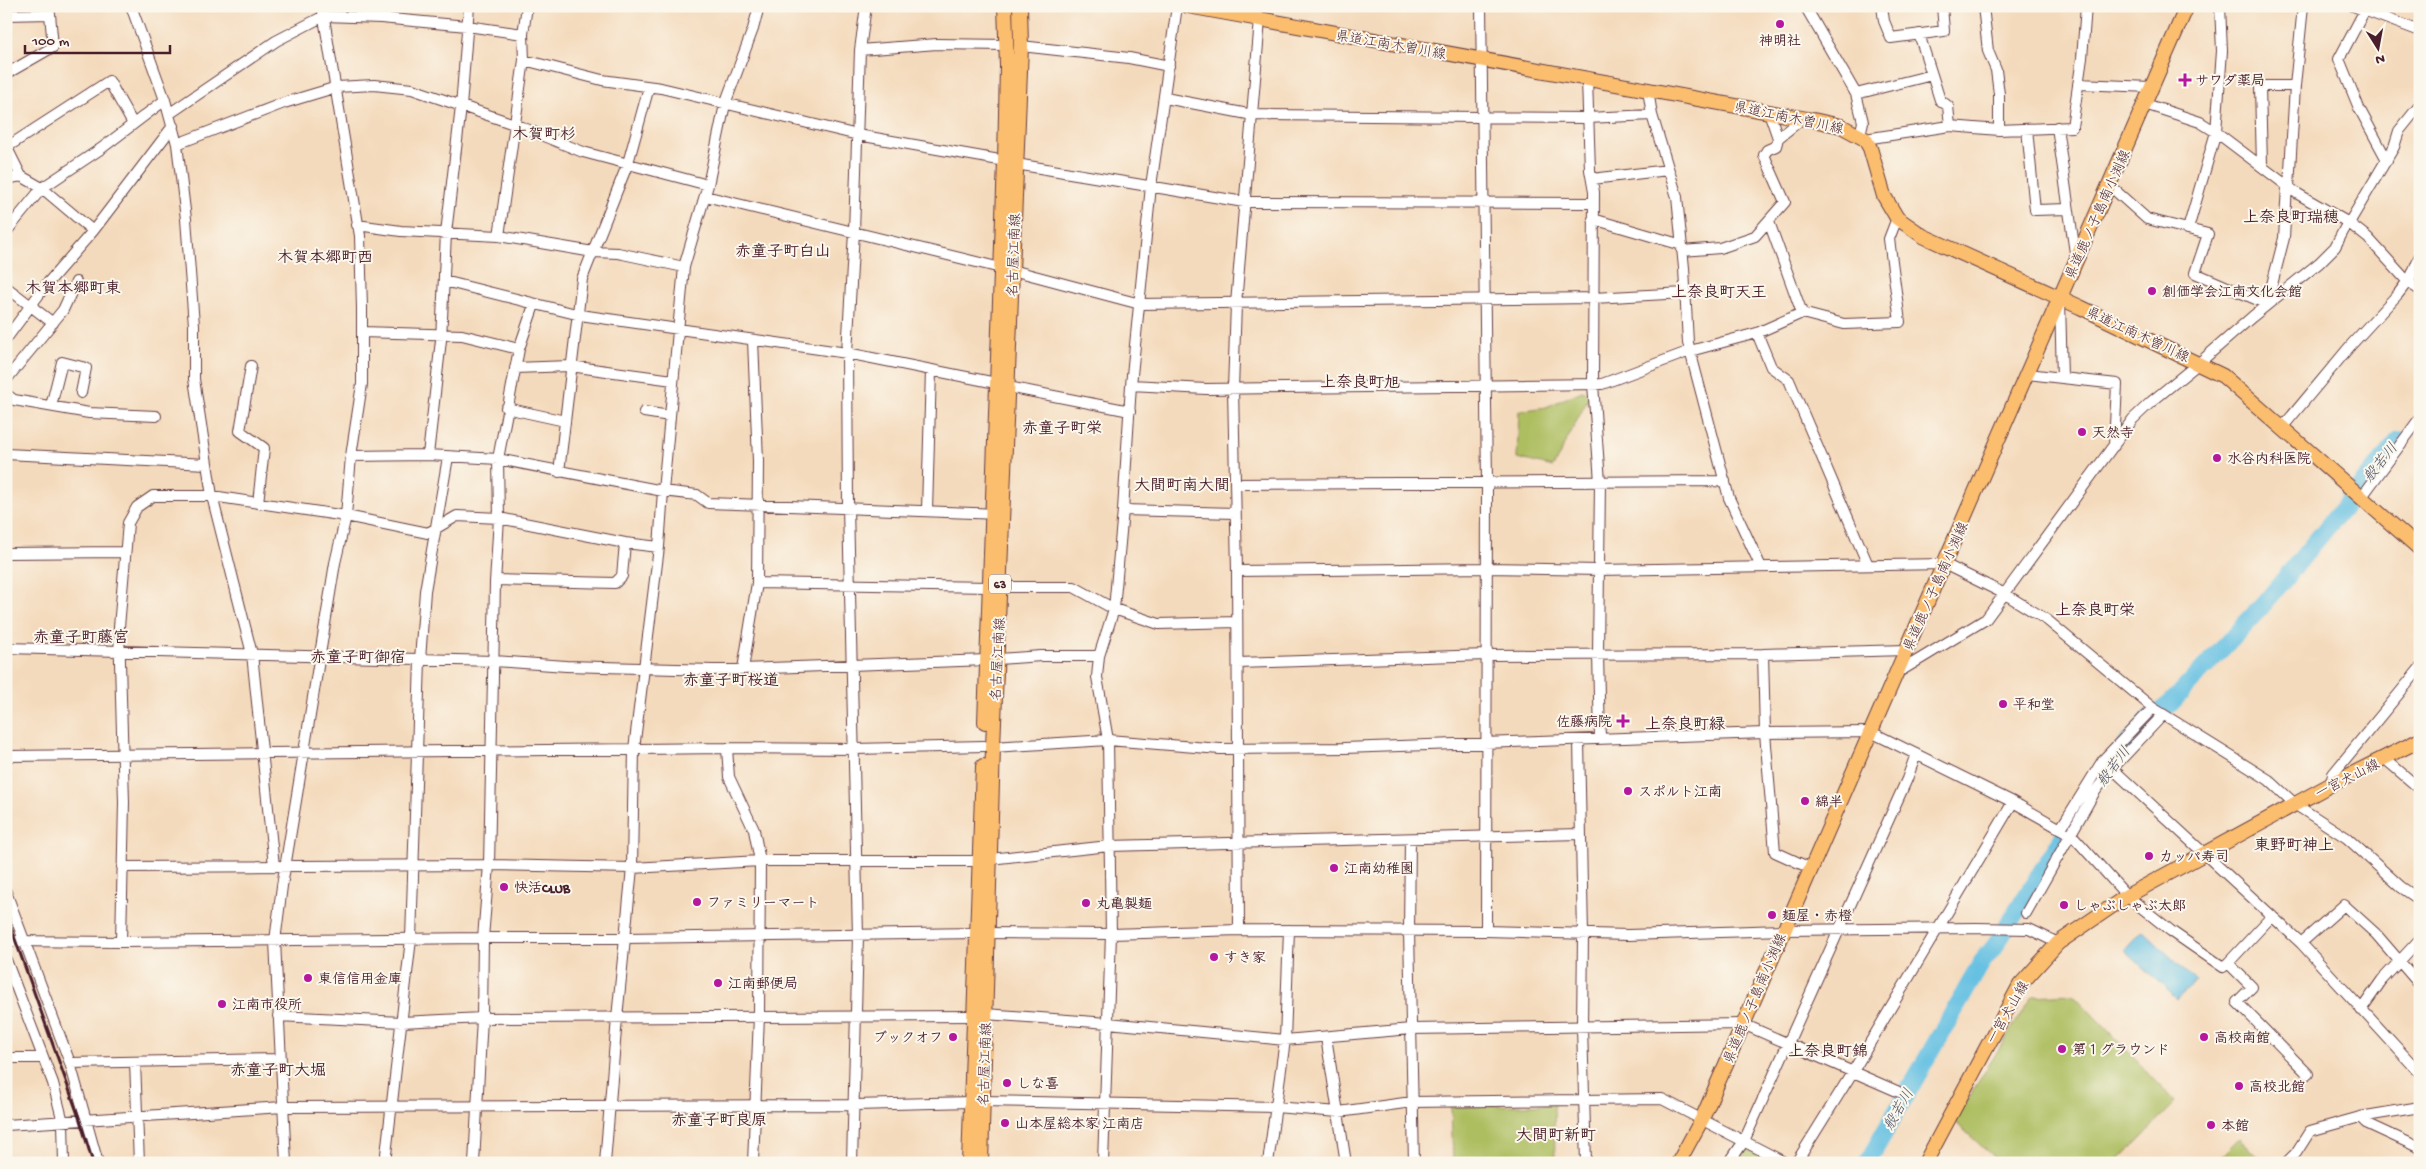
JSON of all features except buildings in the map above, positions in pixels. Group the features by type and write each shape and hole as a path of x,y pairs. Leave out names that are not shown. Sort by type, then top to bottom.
{"main road":[{"name":"名古屋江南線","path":"1005,6 1010,162"},
{"name":"名古屋江南線","path":"969,1163 977,1101 1010,162 1022,46 1020,6"},
{"name":"県道江南木曽川線","path":"1188,6 1836,125 1862,137 1870,148 1884,196 1897,218 1923,236 2200,363 2223,376 2420,550"},
{"name":"県道鹿ノ子島南小渕線","path":"1678,1163 1702,1119 2187,6"},
{"name":"一宮犬山線","path":"1925,1163 2020,984 2058,944 2127,896 2330,785 2420,740"},
{"name":"名古屋江南線","path":"977,1101 981,1163"}],"street":[{"path":"131,6 165,100 177,144 186,219 194,325 194,378 212,496 252,654 280,866"},
{"path":"381,18 382,6"},
{"path":"428,456 441,334 446,233 461,107 469,6"},
{"path":"499,236 524,60 522,34 527,6"},
{"path":"605,1163 632,868 634,748 659,547 684,267 708,185 725,104 754,29 759,6"},
{"path":"852,1163 858,936 848,507 847,353 854,232 860,50 866,6"},
{"path":"1103,1163 1111,934 1108,740 1098,677 1099,656 1114,609 1131,385 1151,186 1177,6"},
{"path":"1481,6 1487,568 1486,931"},
{"path":"1805,6 1856,94 1863,122 1862,137 1950,126 1999,130 2072,127 2086,6"},
{"path":"1882,6 1884,21 1891,38 1944,31 1942,6"},
{"path":"1983,6 1988,51 1996,70 1999,94 1999,130"},
{"path":"2188,229 2216,132 2222,51 2220,6"},
{"path":"2267,304 2284,238 2303,6"},
{"path":"2353,6 2366,8 2420,31"},
{"path":"2366,8 2339,59 2359,108 2387,160"},
{"path":"169,114 323,11 467,26 522,34"},
{"path":"286,1163 275,941 280,866 304,752 321,656 334,563 346,516 351,456 362,384 360,236 323,11"},
{"path":"6,15 50,14 53,47 6,74"},
{"path":"1239,930 1237,571 1233,389 1236,304 1260,20"},
{"path":"1919,34 1940,100 1948,106 1950,126"},
{"path":"860,50 937,44 1006,45"},
{"path":"1022,46 1129,58 1169,66"},
{"path":"524,60 602,80 649,87 858,135 1244,202 1594,203"},
{"path":"1856,94 1932,75"},
{"path":"1587,80 1587,118 1594,203 1593,384 1600,482 1598,654 1600,740"},
{"path":"93,231 42,188 21,176 7,146 109,81 133,124"},
{"path":"2078,84 2151,87"},
{"path":"177,144 237,120 337,87 374,85 412,89 514,124 583,152 708,185"},
{"path":"2262,165 2260,86 2295,86"},
{"path":"559,472 576,314 582,278 628,163 649,87"},
{"path":"1648,90 1652,115 1677,197 1690,351 1729,498 1761,567"},
{"path":"1164,98 1253,115 1483,118 1587,118 1652,115"},
{"path":"6,232 42,188 165,100"},
{"path":"2145,104 2200,122 2216,132 2288,186 2348,222 2368,238 2408,282 2420,290"},
{"path":"1896,673 1986,619 2114,448 2133,419 2267,304 2325,258 2335,247 2348,222 2387,160 2399,131 2420,105"},
{"path":"1593,219 1682,248 1720,248 1754,236 1769,222 1784,202 1764,155 1766,150 1776,146 1778,138 1769,112"},
{"path":"1778,138 1802,118"},
{"path":"6,339 46,285 93,231 173,126"},
{"path":"2057,127 2076,261"},
{"path":"2027,129 2035,210 2068,208"},
{"path":"1592,179 1668,170"},
{"path":"6,179 21,176"},
{"path":"2109,184 2147,219 2208,234 2195,273 2267,304"},
{"path":"705,196 1006,269 1140,304 1593,298 1685,294"},
{"path":"1131,385 1233,389 1593,384 1617,380 1690,351 1756,334 1802,313 1844,324 1900,322 1889,239 1897,218"},
{"path":"1769,222 1802,313"},
{"path":"357,225 401,231 499,236 593,252 618,253 684,267"},
{"path":"2281,429 2351,345 2408,282 2420,255"},
{"path":"444,281 576,314 847,353 1130,412"},
{"path":"6,380 63,310 76,282"},
{"path":"6,287 53,323"},
{"path":"2060,298 2062,378"},
{"path":"474,1163 482,1018 483,938 489,865 495,580 499,518 498,459 506,408 519,349 534,305"},
{"path":"362,332 462,335 519,349"},
{"path":"1756,334 1771,367 1789,380 1868,564"},
{"path":"743,669 757,583 753,340"},
{"path":"51,406 62,362 86,368 81,393"},
{"path":"251,366 240,431 264,448 258,503"},
{"path":"515,368 570,366 673,380"},
{"path":"927,510 931,370"},
{"path":"2028,374 2117,384 2114,448"},
{"path":"6,394 14,400 88,413 156,416"},
{"path":"506,408 564,421"},
{"path":"644,412 670,416"},
{"path":"2361,498 2420,418"},
{"path":"6,454 207,464"},
{"path":"351,456 428,456 498,459 663,491 697,495 708,503 997,514"},
{"path":"385,1163 390,1106 411,939 416,751 425,591 448,457"},
{"path":"1235,484 1725,481"},
{"path":"121,942 124,802 119,650 124,552 128,523 137,507 153,496 212,496 346,516 428,533 434,532 457,516 499,518 625,543 659,547"},
{"path":"1123,510 1235,513"},
{"path":"495,580 615,583 622,576 625,543"},
{"path":"6,553 124,552"},
{"path":"1237,571 1487,568 1599,570 1944,564 2005,594 2056,628 2153,708 2269,780 2296,805 2347,838 2401,887 2420,900"},
{"path":"757,583 850,586 1074,587 1114,609 1159,624 1237,622"},
{"path":"6,648 494,661 566,666 743,669 992,660 1041,656 1099,656"},
{"path":"1238,663 1486,655 1763,654 1906,650"},
{"path":"1763,654 1765,733 1775,852 1810,868"},
{"path":"2330,785 2333,774 2420,668"},
{"path":"2061,828 2103,760 2153,708"},
{"path":"2026,913 2094,793 2112,769 2163,715"},
{"path":"6,756 634,748 855,749 989,746 1108,740 1237,749 1579,741 1765,733 1871,732 2013,802 2061,828 2071,835 2127,896 2171,931 2223,967 2272,916"},
{"path":"1579,741 1583,935 1582,1027 1586,1163"},
{"path":"727,748 729,777 754,830 760,860 759,1016 753,1163"},
{"path":"1729,1163 1744,1141 1841,930 1907,779 1916,754"},
{"path":"2384,758 2420,788"},
{"path":"2103,760 2203,855 2301,943 2420,1073"},
{"path":"1796,1163 1852,1073 2013,802"},
{"path":"122,867 489,865 632,868 760,860 984,860 1109,846 1581,834"},
{"path":"1410,839 1409,931 1414,1163"},
{"path":"6,892 70,1063 98,1163"},
{"path":"2301,943 2344,905 2376,934 2420,985"},
{"path":"6,941 275,941 858,936 983,933 1111,934 1239,930 1486,931 1583,935 1783,930 1937,929 2029,930 2058,944"},
{"path":"1268,1163 1285,1040 1289,930"},
{"path":"2361,1010 2420,939"},
{"path":"6,960 43,1058 64,1122 64,1163"},
{"path":"2228,963 2252,988 2237,1002 2308,1074"},
{"path":"278,1016 402,1022 482,1018 980,1015 1108,1023 1285,1040 1411,1029 1743,1024 1899,1092"},
{"path":"1326,1037 1346,1163"},
{"path":"6,1058 43,1058"},
{"path":"70,1063 280,1059"},
{"path":"135,1062 139,1163"},
{"path":"6,1125 283,1107 855,1105 977,1101 1276,1107 1339,1112 1412,1102 1662,1099 1786,1163"},
{"path":"2286,1163 2296,1153 2310,1131 2360,1117 2420,1107"},
{"path":"2360,1117 2366,1123 2420,1148"}],"green space":[{"path":"1582,391 1590,395 1553,467 1517,458 1519,411 1546,407"},
{"name":"第１グラウンド","path":"2073,994 2176,1102 2116,1163 2000,1163 1954,1121 2032,996"},
{"path":"1554,1104 1555,1163 1453,1163 1451,1107"},
{"path":"2239,1138 2260,1160 2257,1163 2214,1163"},
{"path":"1746,1148 1774,1163 1735,1163"}],"water":[{"path":"2142,930 2196,981 2177,999 2124,950"}],"waterway":[{"name":"般若川","path":"2101,778 2116,757 2150,719 2171,703 2263,605 2399,440"},
{"name":"般若川","path":"1867,1163 1982,962 1995,946 2076,816"}],"railway":[{"path":"6,914 80,1120 93,1163"}],"place":[{"name":"神明社","path":"1780,24"},
{"name":"サワダ薬局","path":"2185,80"},
{"name":"創価学会江南文化会館","path":"2152,291"},
{"name":"天然寺","path":"2082,432"},
{"name":"水谷内科医院","path":"2217,458"},
{"name":"平和堂","path":"2003,704"},
{"name":"佐藤病院","path":"1623,721"},
{"name":"スポルト江南","path":"1628,791"},
{"name":"綿半","path":"1805,801"},
{"name":"カッパ寿司","path":"2149,856"},
{"name":"江南幼稚園","path":"1334,868"},
{"name":"快活CLUB","path":"504,887"},
{"name":"ファミリーマート","path":"697,902"},
{"name":"丸亀製麺","path":"1086,903"},
{"name":"しゃぶしゃぶ太郎","path":"2064,905"},
{"name":"麺屋・赤橙","path":"1772,915"},
{"name":"すき家","path":"1214,957"},
{"name":"東信信用金庫","path":"308,978"},
{"name":"江南郵便局","path":"718,983"},
{"name":"江南市役所","path":"222,1004"},
{"name":"ブックオフ","path":"953,1037"},
{"name":"高校南館","path":"2204,1037"},
{"name":"第１グラウンド","path":"2062,1049"},
{"name":"しな喜","path":"1007,1083"},
{"name":"高校北館","path":"2239,1086"},
{"name":"山本屋総本家 江南店","path":"1005,1123"},
{"name":"本館","path":"2211,1125"}],"district":[{"name":"木賀町杉","path":"544,133"},
{"name":"上奈良町瑞穂","path":"2291,216"},
{"name":"赤童子町白山","path":"783,250"},
{"name":"木賀本郷町西","path":"325,256"},
{"name":"木賀本郷町東","path":"73,287"},
{"name":"上奈良町天王","path":"1719,291"},
{"name":"上奈良町旭","path":"1360,381"},
{"name":"赤童子町栄","path":"1062,427"},
{"name":"大間町南大間","path":"1182,484"},
{"name":"上奈良町栄","path":"2095,609"},
{"name":"赤童子町藤宮","path":"81,636"},
{"name":"赤童子町御宿","path":"358,656"},
{"name":"赤童子町桜道","path":"731,679"},
{"name":"上奈良町緑","path":"1685,723"},
{"name":"東野町神上","path":"2294,844"},
{"name":"上奈良町錦","path":"1828,1050"},
{"name":"赤童子町大堀","path":"278,1069"},
{"name":"赤童子町良原","path":"719,1119"},
{"name":"大間町新町","path":"1556,1134"}]}
